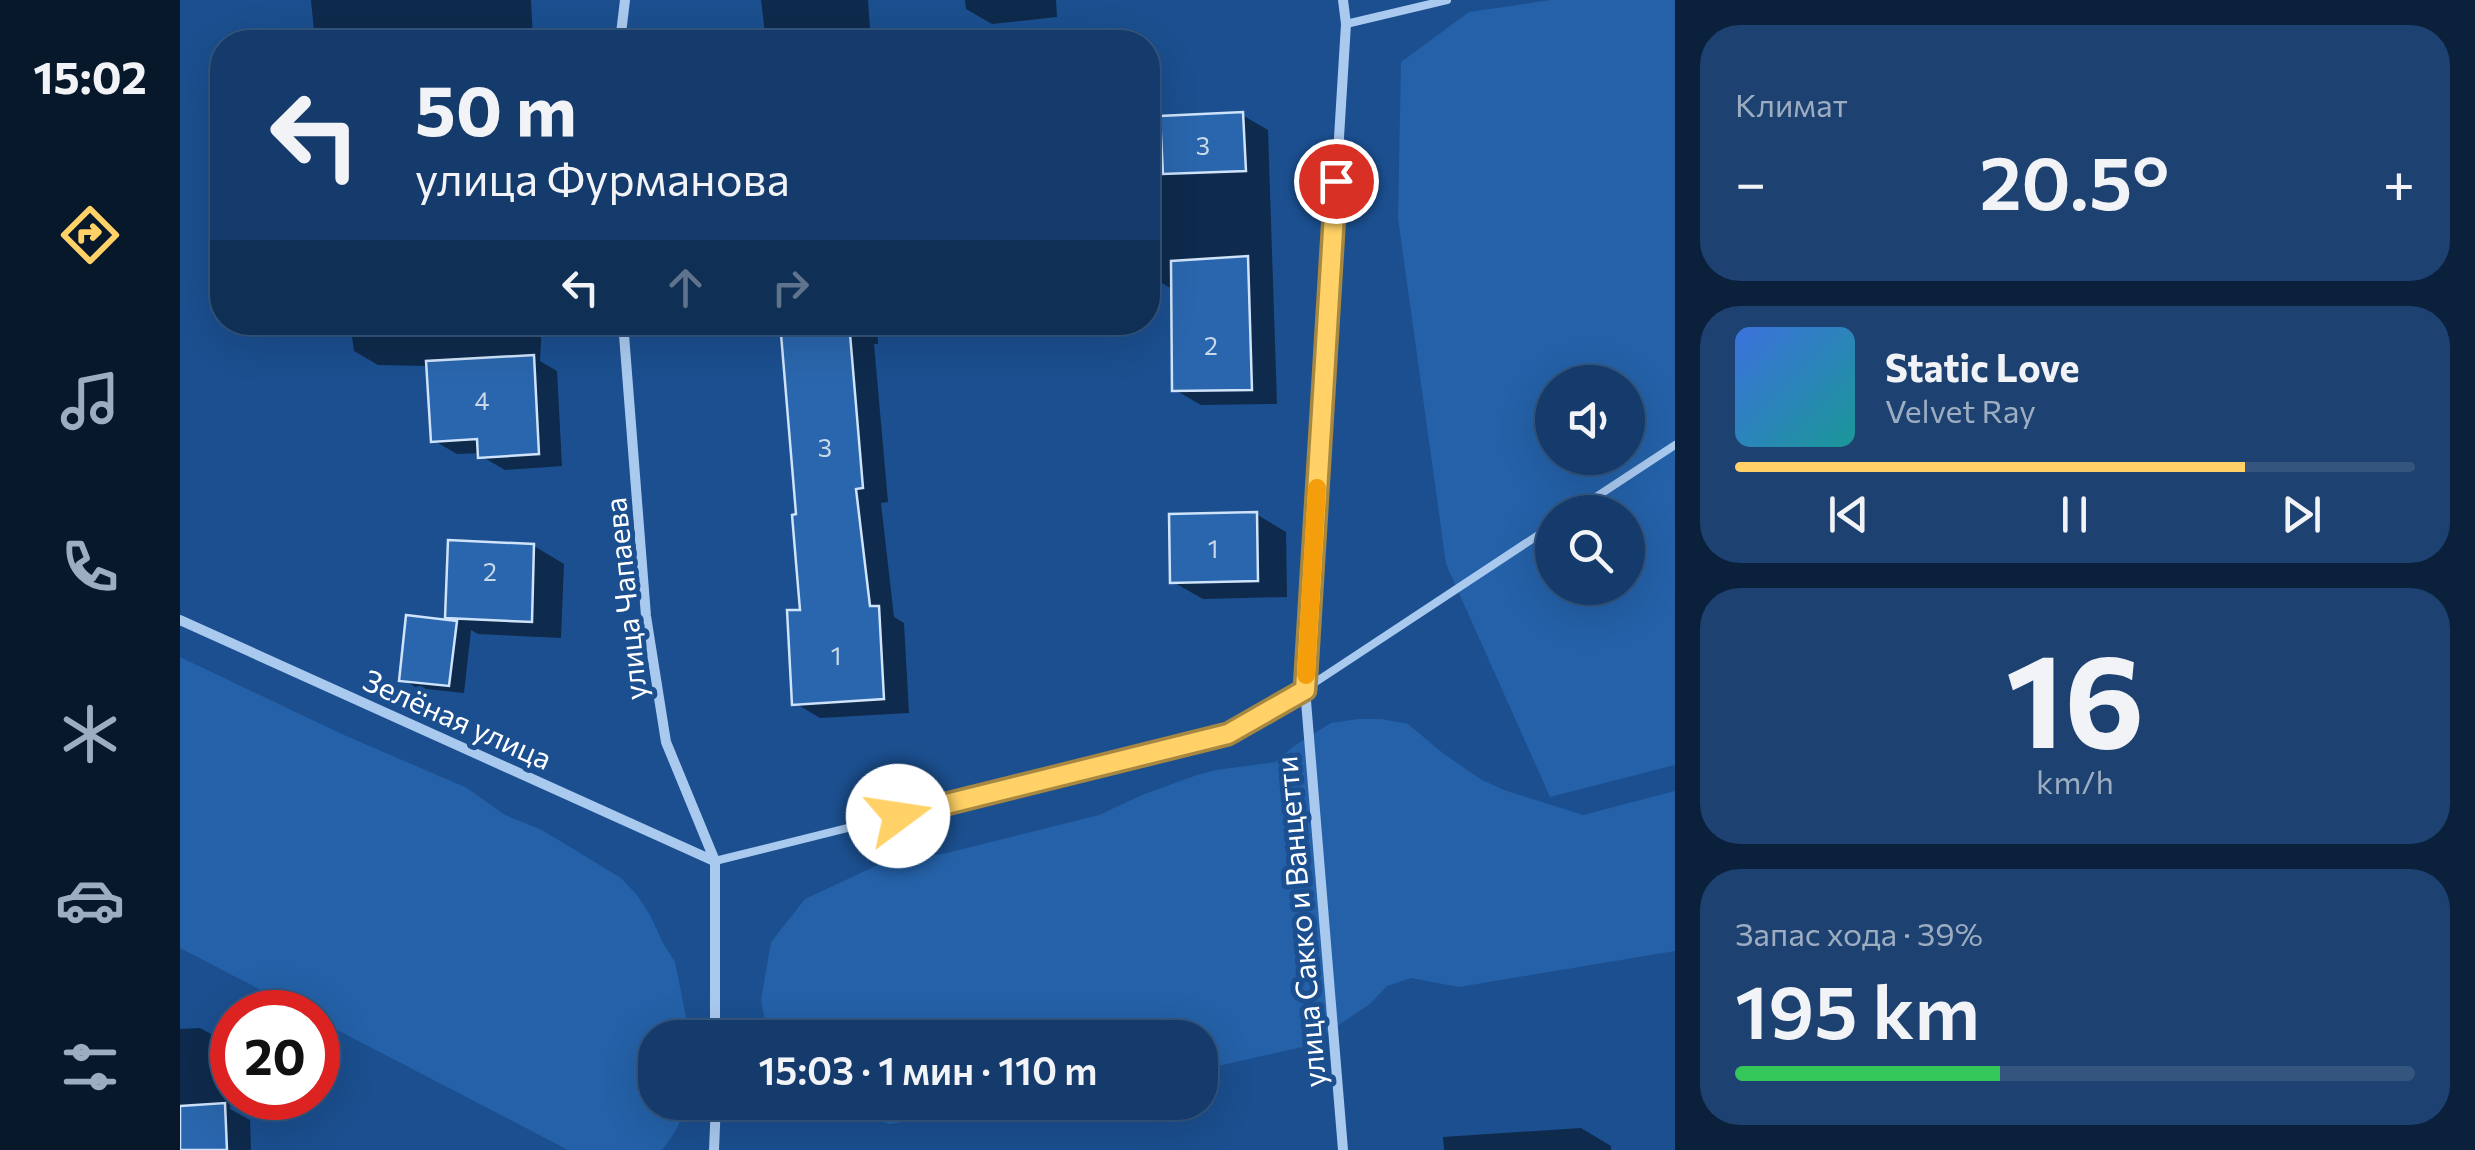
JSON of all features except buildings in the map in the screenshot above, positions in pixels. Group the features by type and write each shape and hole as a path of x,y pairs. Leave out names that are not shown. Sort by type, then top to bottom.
{"street":[{"path":"621,30 625,0"},
{"name":"улица Сакко и Ванцетти","path":"1343,0 1346,24 1305,690 1343,1150"},
{"name":"улица Чапаева","path":"625,335 646,616 666,742 715,861"},
{"name":"Зелёная улица","path":"180,620 715,861"},
{"path":"715,861 716,1020"},
{"path":"714,1150 715,1120"}],"lane":[{"path":"1346,24 1447,0"},
{"path":"1599,495 1675,445"},
{"path":"715,861 1228,734 1305,690 1535,537"}],"shaded area":[{"path":"1551,0 1675,0 1675,765 1550,797 1446,564 1398,218 1401,62 1469,12"},
{"path":"180,657 467,788 505,815 542,830 621,878 650,915 675,962 687,1020 638,1020 638,1120 680,1120 662,1150 568,1150 340,1031 340,990 261,990 180,948"},
{"path":"1381,719 1408,724 1482,780 1583,815 1675,791 1675,951 1459,987 1411,978 1387,986 1370,1004 1307,1046 1218,1066 1218,1020 765,1020 761,1000 771,942 805,899 878,865 947,853 1099,815 1197,775 1275,762 1331,723"},
{"path":"875,1120 914,1120 890,1124"}],"slow traffic":[{"path":"1306,675 1317,488"}],"route":[{"path":"898,816 1228,734 1305,690 1336,181"}]}
